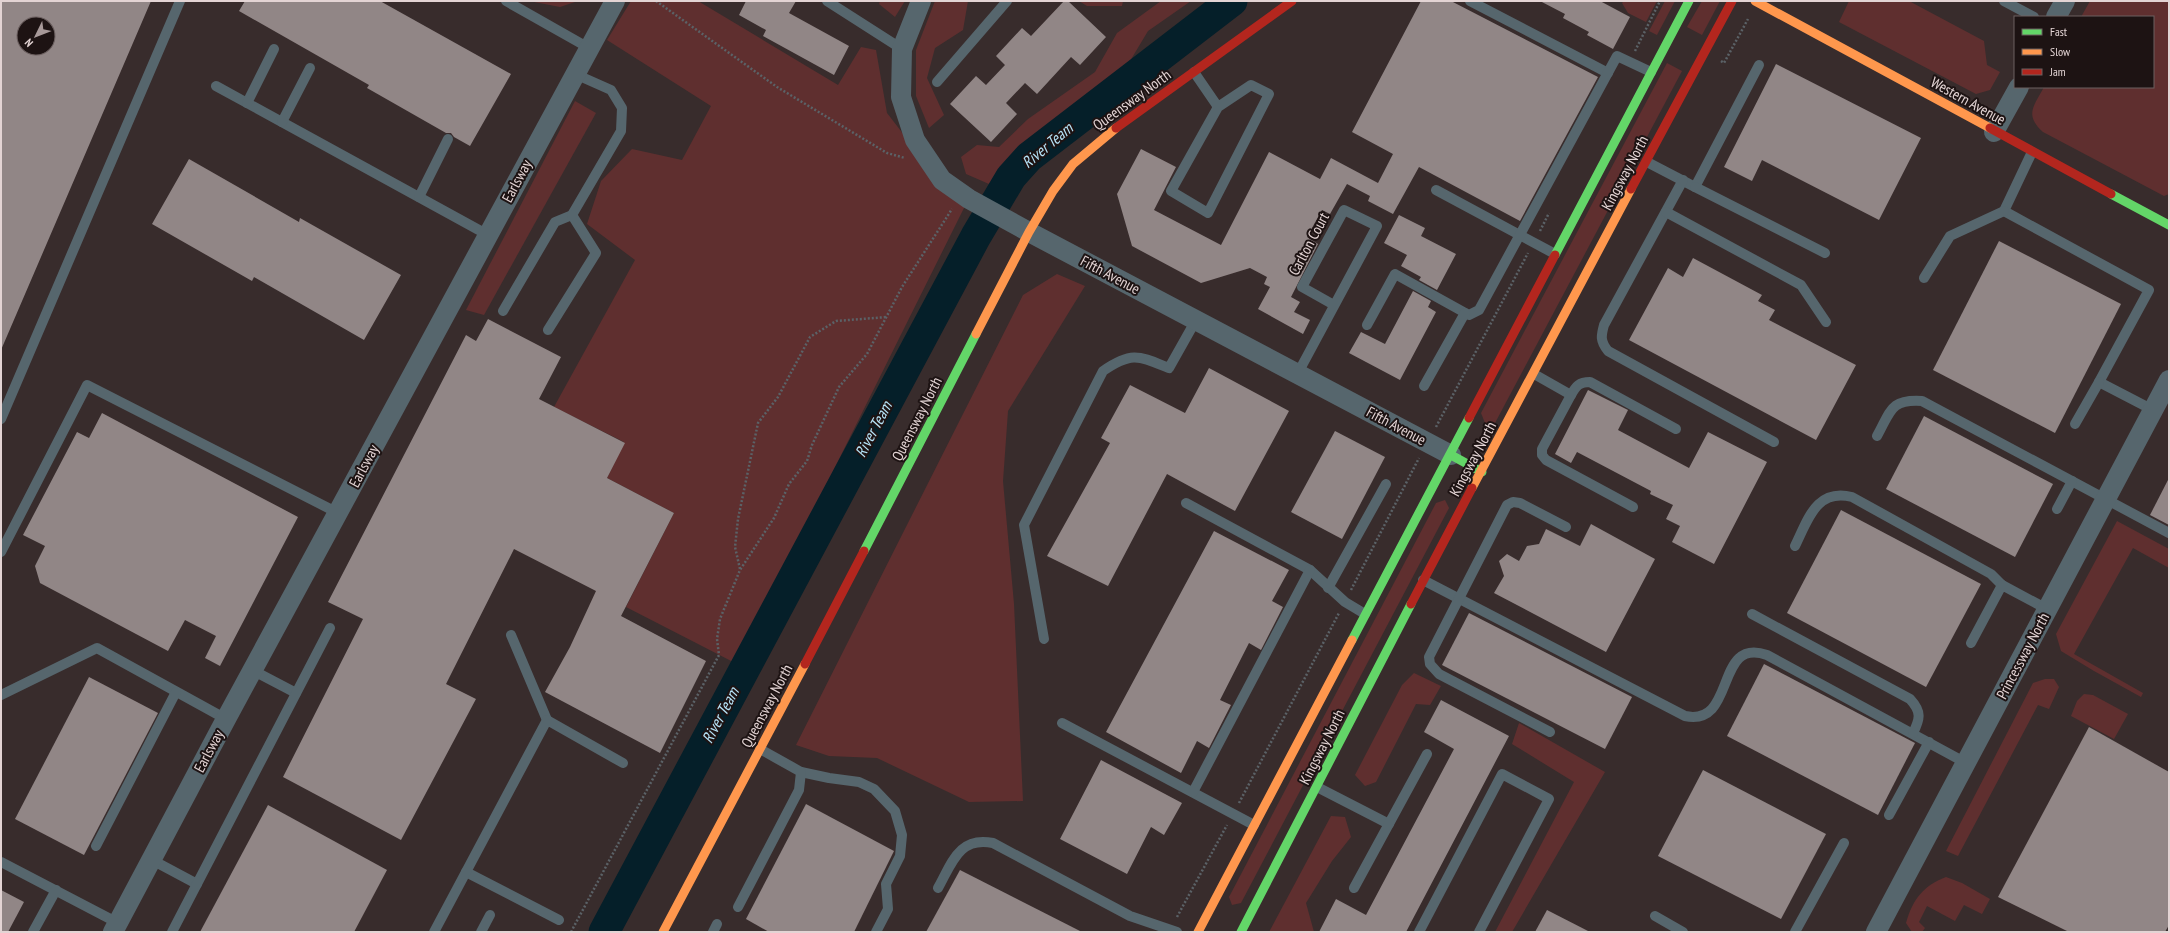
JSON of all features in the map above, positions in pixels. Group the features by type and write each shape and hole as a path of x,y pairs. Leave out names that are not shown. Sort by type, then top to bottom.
{"street":[{"name":"Earlsway","path":"116,927 226,719 254,671 574,74 615,1"},
{"name":"Fifth Avenue","path":"921,1 902,50 901,97 915,140 942,180 966,196 1029,232 1451,455"},
{"name":"Queensway North","path":"663,932 876,529 1029,232 1053,191 1073,164 1101,139 1292,1"},
{"name":"Kingsway North","path":"1198,932 1365,614 1451,455 1555,254 1689,1"},
{"name":"Kingsway North","path":"1240,932 1317,787 1423,580 1482,472 1732,1"},
{"path":"2057,16 2065,1"},
{"name":"Western Avenue","path":"1756,2 1994,132 2169,225"},
{"path":"1994,132 2018,88"},
{"name":"Princessway North","path":"1878,931 2169,380"},
{"path":"1451,455 1482,472"}],"lane":[{"path":"1,419 180,1"},
{"path":"506,1 589,48"},
{"path":"827,1 902,50"},
{"path":"937,82 1007,1"},
{"path":"1470,1 1608,73"},
{"path":"2004,1 2032,16"},
{"path":"246,103 274,49"},
{"path":"1367,325 1395,274 1469,315 1479,310 1617,56 1651,72"},
{"path":"1695,187 1759,65"},
{"path":"282,122 310,68"},
{"path":"1194,72 1218,107"},
{"path":"503,311 555,222 572,215 621,131 622,108 611,90 574,74"},
{"path":"1251,85 1270,94 1208,213 1171,191 1218,107 1251,85"},
{"path":"216,86 488,235"},
{"path":"418,197 448,140"},
{"path":"1924,278 1950,236 2004,211 2032,152"},
{"path":"1647,162 1825,253"},
{"path":"1683,180 1604,325 1601,336 1602,343 1608,351 1774,442"},
{"path":"1436,190 1555,254"},
{"name":"Carlton Court","path":"1298,373 1377,226 1344,210 1302,287 1334,305"},
{"path":"2004,211 2149,290 2075,424"},
{"path":"1666,212 1801,285 1826,322"},
{"path":"548,330 596,252 572,215"},
{"path":"1424,386 1465,313"},
{"path":"1044,639 1024,525 1103,370 1121,358 1142,357 1169,368 1196,320"},
{"path":"1534,374 1571,395"},
{"path":"1633,507 1546,460 1542,455 1542,449 1571,395 1577,386 1582,382 1590,382 1676,429"},
{"path":"2099,382 2153,410"},
{"path":"1,552 87,385 338,513"},
{"path":"1877,436 1894,406 1908,400 1922,401 2169,533"},
{"path":"2057,509 2072,481"},
{"path":"1328,588 1386,484"},
{"path":"1796,546 1812,512 1819,502 1840,494 1852,497 1991,574 2002,585 2047,609"},
{"path":"1186,503 1310,570 1345,602 1365,614"},
{"path":"1550,732 1433,669 1430,664 1432,650 1507,505 1520,503 1566,527"},
{"path":"1193,792 1310,570"},
{"path":"1423,580 1685,716 1696,718 1706,715 1715,705 1735,662 1746,652 1756,650 1774,658 1966,763"},
{"path":"1971,643 2002,585"},
{"path":"1752,614 1910,699 1917,707 1920,714 1919,721 1913,733"},
{"path":"172,932 330,628"},
{"path":"511,635 547,720 623,763"},
{"path":"1,695 97,648 226,719"},
{"path":"254,671 296,693"},
{"path":"96,846 176,692"},
{"path":"434,932 547,720"},
{"path":"1062,723 1254,825"},
{"path":"1889,815 1929,742"},
{"path":"760,749 801,772 859,782 874,789 895,811 902,836 900,856 886,884 888,909 876,932"},
{"path":"1354,888 1427,754"},
{"path":"738,907 799,790 801,772"},
{"path":"1419,932 1502,774 1549,799 1479,932"},
{"path":"1317,787 1389,824"},
{"path":"938,888 958,853 968,844 980,841 993,843 1130,916 1174,931"},
{"path":"1795,932 1844,843"},
{"path":"152,860 197,884"},
{"path":"1,862 56,890 116,927"},
{"path":"466,872 559,920"},
{"path":"33,932 56,890"},
{"path":"481,932 490,915"},
{"path":"1655,916 1683,932"}],"path":[{"path":"656,1 777,86 887,153 932,165"},
{"path":"1629,62 1660,1"},
{"path":"1724,62 1756,2"},
{"path":"571,932 719,655 717,639 720,619 740,570 774,518 789,484 807,461 812,445 839,386 867,354 902,287 966,196"},
{"path":"1174,931 1552,208"},
{"path":"740,570 735,547 738,519 758,423 778,397 810,337 836,321 887,317"}],"shaded area":[{"path":"529,1 578,1 560,7"},
{"path":"631,1 698,1 838,85 861,47 876,50 887,113 928,166 965,206 737,664 626,607 674,513 607,478 624,442 554,407 635,260 587,224 601,181 632,149 682,160 711,106 607,40"},
{"path":"880,1 905,1 895,17 879,4"},
{"path":"935,1 968,1 963,30 935,48 927,78 944,115 929,128 916,96 916,50"},
{"path":"1079,1 1123,1 1122,6 1087,6"},
{"path":"1161,1 1191,1 1148,31 1127,66 989,184 966,174 961,157 977,145 999,147 1028,119 1095,72 1117,33"},
{"path":"1624,1 1657,1 1646,22 1628,13 1622,3"},
{"path":"1665,1 1675,1 1657,35 1649,31"},
{"path":"1702,1 1720,1 1702,35 1687,27"},
{"path":"1849,1 1909,1 1984,41 1987,65 2000,72 1990,90 1976,94 1839,22"},
{"path":"2090,1 2169,1 2169,194 2164,196 2043,132 2034,120 2032,115 2034,105 2043,88 2154,88 2154,16 2082,16"},
{"path":"1667,63 1682,71 1495,423 1485,423 1481,413"},
{"path":"575,101 596,113 484,315 466,310"},
{"path":"1057,274 1085,286 1008,411 1003,481 1014,604 1023,801 969,802 877,758 829,756 796,745 1023,295"},
{"path":"1445,500 1449,508 1241,903 1232,905 1229,897 1436,503"},
{"path":"2117,521 2169,549 2169,568 2133,548 2074,654 2143,693 2141,697 2061,651 2056,634"},
{"path":"1414,673 1441,686 1430,705 1416,704 1376,782 1365,786 1355,775 1402,685"},
{"path":"2045,679 2054,679 2059,687 2049,709 2038,705 1958,856 1946,851 2033,683"},
{"path":"2084,694 2093,695 2128,714 2114,739 2071,716 2077,701"},
{"path":"1519,723 1605,772 1512,932 1495,932 1574,782 1512,744"},
{"path":"1331,816 1345,817 1351,837 1332,861 1306,903 1314,932 1269,932"},
{"path":"1946,877 1962,883 1990,899 1982,914 1964,905 1955,921 1927,906 1919,922 1925,928 1922,932 1912,932 1906,923 1916,900 1925,889"}],"building":[{"path":"1,1 151,1 1,350"},
{"path":"245,1 380,1 511,74 470,146 454,137 451,133 446,133 367,88 369,85 239,11"},
{"path":"746,1 796,1 789,13 849,46 834,75 763,36 766,30 739,15"},
{"path":"1064,1 1068,1 1106,37 1080,65 1071,57 1037,94 1025,83 1006,103 1017,114 991,142 950,104 976,76 986,85 1005,65 996,56 1022,28 1031,36"},
{"path":"1421,1 1451,1 1598,77 1520,221 1419,167 1393,214 1368,201 1370,196 1347,184 1330,214 1322,210 1307,237 1318,244 1291,297 1300,302 1294,312 1310,320 1303,334 1258,309 1270,287 1264,284 1267,277 1250,268 1201,283 1132,246 1117,194 1141,149 1176,167 1154,210 1221,245 1269,152 1320,179 1331,158 1378,183 1393,154 1352,132"},
{"path":"1540,1 1600,1 1630,17 1613,49 1587,35 1589,32 1563,18 1565,14"},
{"path":"1776,64 1921,138 1879,220 1762,160 1752,181 1724,167"},
{"path":"189,159 299,222 300,218 401,275 364,340 254,277 252,281 152,224"},
{"path":"1399,215 1425,228 1421,236 1456,254 1437,290 1419,280 1421,277 1401,266 1407,255 1384,243"},
{"path":"1999,241 2121,304 2055,433 1933,370"},
{"path":"1693,258 1762,295 1758,301 1775,310 1769,320 1856,365 1816,440 1629,340 1668,268 1683,277"},
{"path":"1413,291 1431,301 1428,307 1436,312 1400,380 1349,353 1361,332 1385,344"},
{"path":"488,319 561,357 539,399 625,443 607,478 674,513 621,616 706,661 660,753 545,692 570,647 596,591 514,549 446,684 476,699 401,840 283,777 363,619 328,602 466,335 476,341"},
{"path":"1209,368 1289,411 1235,511 1167,474 1108,586 1047,556 1110,443 1101,438 1130,385 1185,413"},
{"path":"1588,390 1628,410 1618,430 1689,468 1708,432 1767,462 1714,564 1672,542 1680,526 1666,519 1673,505 1650,494 1651,491 1577,452 1571,463 1555,454"},
{"path":"102,413 298,517 220,666 205,658 216,636 185,620 168,651 40,583 35,566 45,546 23,535 77,432 89,438"},
{"path":"1924,416 2053,484 2015,557 1886,489"},
{"path":"1335,431 1385,457 1342,539 1291,512"},
{"path":"2169,478 2169,525 2150,515"},
{"path":"1841,510 1981,584 1926,687 1787,613"},
{"path":"1591,524 1655,559 1606,652 1494,593 1504,576 1499,561 1507,554 1519,561 1527,546 1539,544 1546,529 1580,546"},
{"path":"1214,531 1289,570 1272,601 1283,607 1261,650 1249,643 1220,700 1231,705 1209,748 1197,741 1181,773 1106,732"},
{"path":"1469,613 1632,697 1605,749 1442,665"},
{"path":"1764,664 1915,743 1878,815 1727,736"},
{"path":"89,677 158,713 84,855 15,819"},
{"path":"1441,700 1509,736 1406,932 1319,932 1336,899 1366,915 1454,749 1424,732"},
{"path":"2089,727 2169,772 2169,925 2165,932 2069,932 1998,897"},
{"path":"1101,760 1182,803 1164,835 1151,827 1127,874 1060,839"},
{"path":"1703,770 1826,834 1781,919 1658,856"},
{"path":"806,804 894,851 854,932 769,932 746,919"},
{"path":"268,805 387,870 354,932 200,932"},
{"path":"960,870 1082,932 926,932"},
{"path":"1,890 24,902 8,932 1,932"},
{"path":"1547,910 1590,932 1535,932"}],"waterway":[{"name":"River Team","path":"604,932 976,236 1011,177 1029,157 1232,1"}],"traffic: fast":[{"path":"1555,255 1689,1"},
{"path":"2111,194 2169,225"},
{"path":"864,551 976,334"},
{"path":"1352,640 1469,418"},
{"path":"1451,455 1482,472"},
{"path":"1241,932 1411,604"}],"traffic: slow":[{"path":"1755,1 1990,128"},
{"path":"976,334 1029,232 1053,191 1073,164 1116,128"},
{"path":"1472,488 1631,189"},
{"path":"1198,932 1352,640"},
{"path":"663,932 805,664"}],"traffic: jam":[{"path":"1116,128 1292,1"},
{"path":"1631,189 1732,1"},
{"path":"1990,128 2111,194"},
{"path":"1469,418 1555,255"},
{"path":"1411,604 1472,488"},
{"path":"805,664 864,551"}]}
